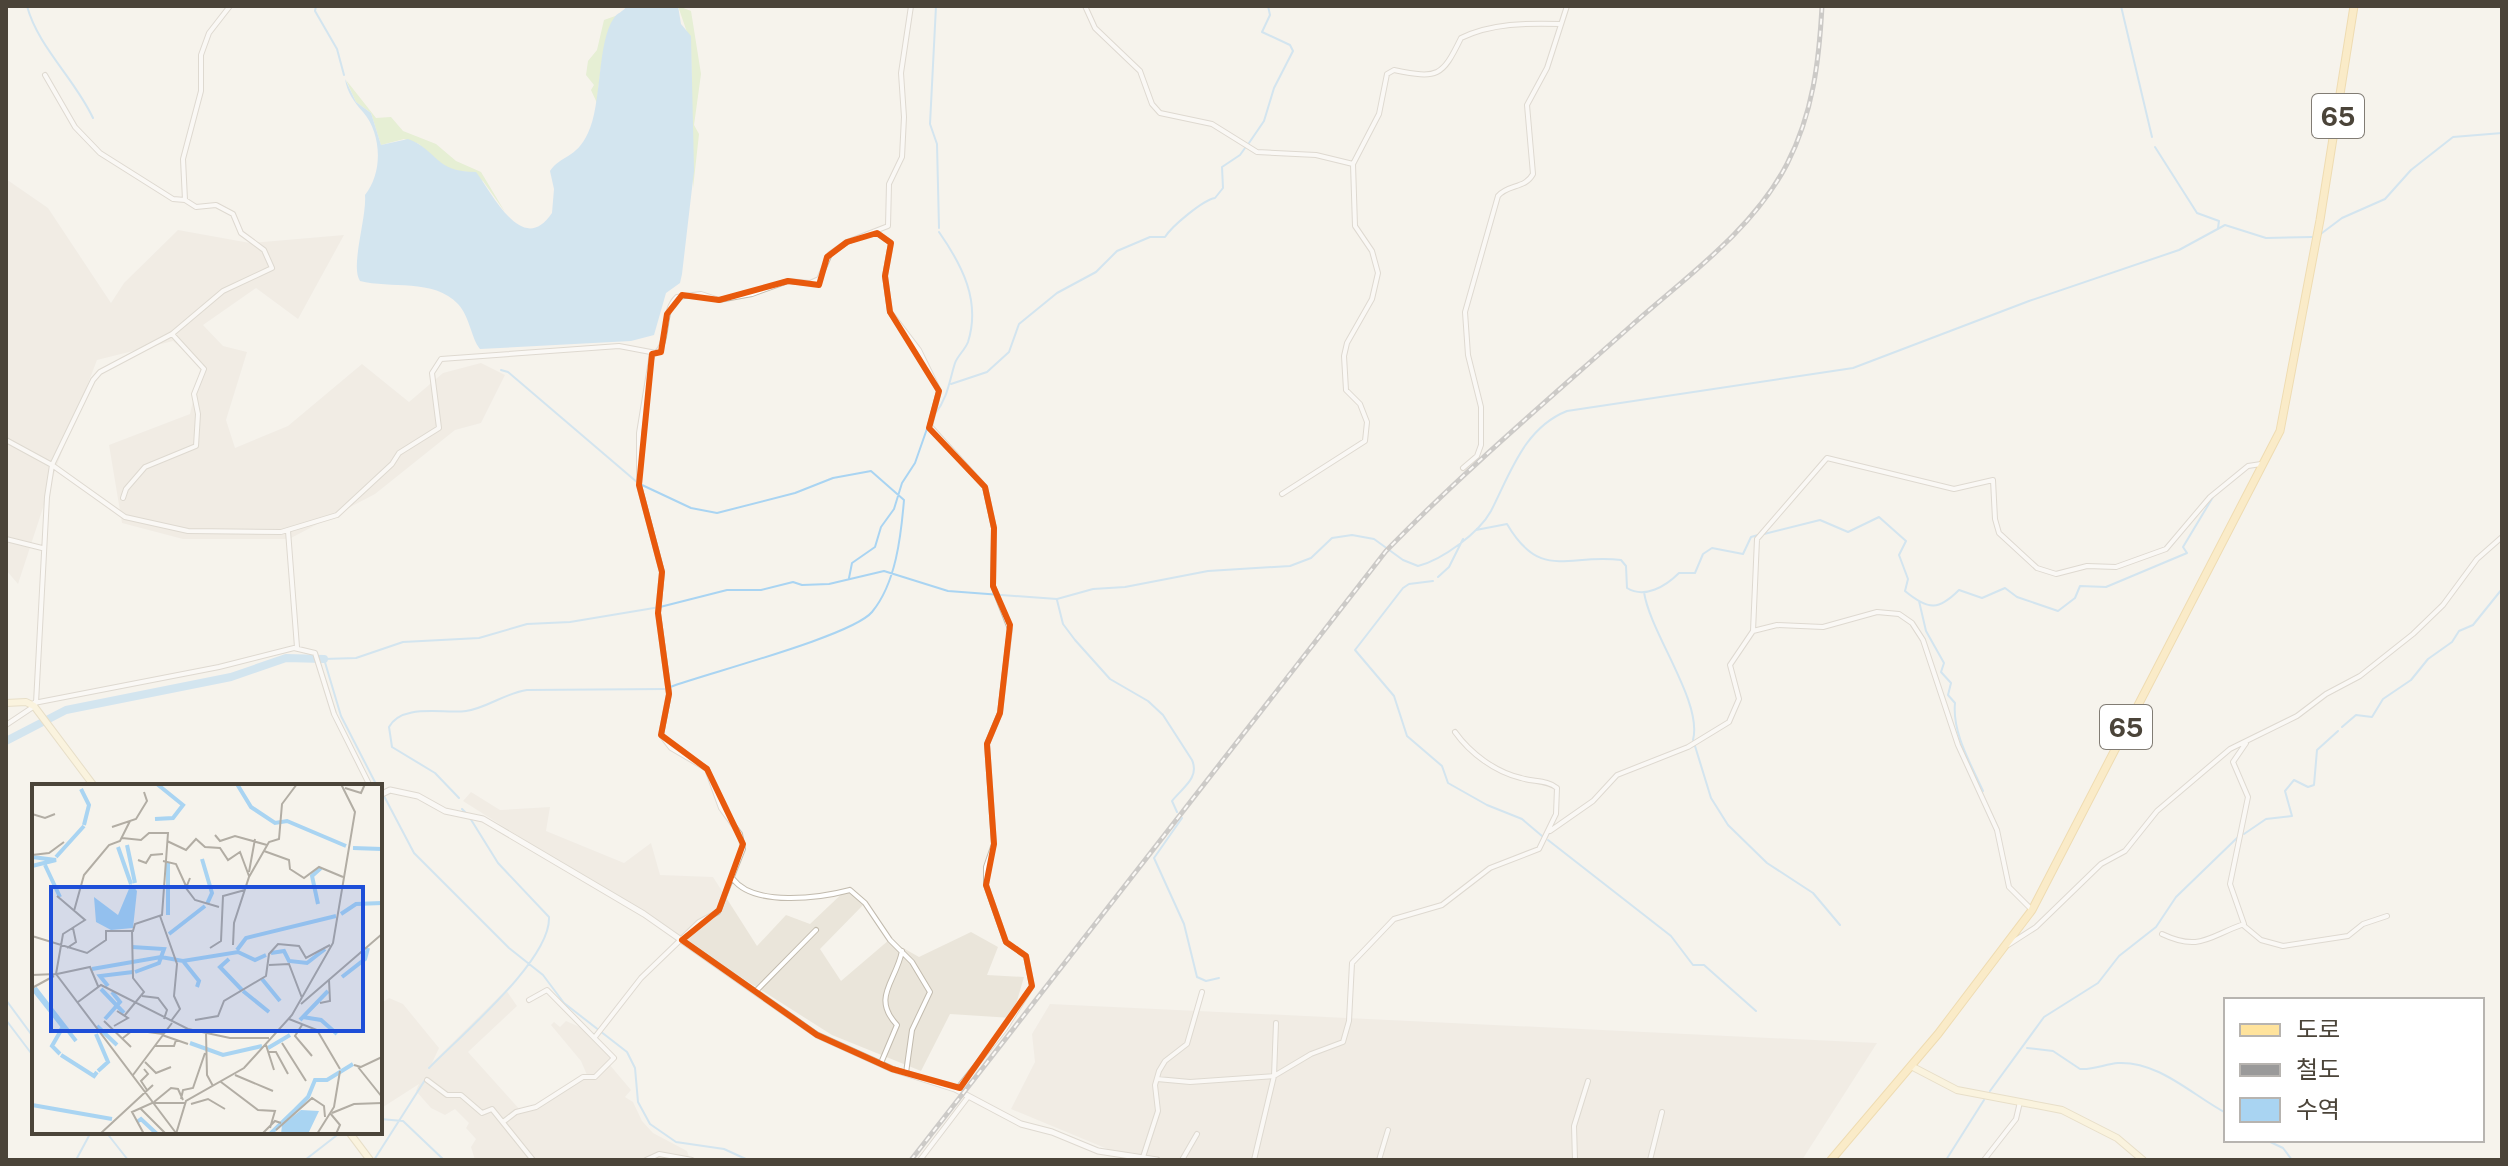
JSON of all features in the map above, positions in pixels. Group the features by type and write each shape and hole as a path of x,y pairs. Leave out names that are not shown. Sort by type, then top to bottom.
{"main road":[{"name":"65","path":"1831,1160 1911,1066 2008,945 2032,910 2263,464 2284,417 2354,6"},
{"path":"6,703 34,706 93,784"},
{"path":"1911,1066 1957,1090 2049,1105 2086,1120 2117,1138 2143,1160"},
{"path":"350,1134 370,1160"}],"street":[{"path":"185,200 183,159 201,91 201,55 209,33 230,6"},
{"path":"6,440 52,465 119,514 148,523 205,532 288,531 337,515 392,464 399,453 439,428 432,373 441,359 619,346 652,354 661,349 667,314 677,297 701,294 719,300 752,294 788,281 810,283 819,279 830,254 847,242 877,233 890,222 888,190 902,157 901,73 911,6"},
{"path":"1085,6 1095,28 1140,71 1152,104 1160,113 1212,124 1257,152 1316,155 1353,164"},
{"path":"1463,468 1477,456 1481,445 1480,398 1465,339 1468,295 1482,264 1498,196 1505,189 1524,184 1533,174 1527,105 1547,68 1567,6"},
{"path":"1282,494 1365,441 1367,435 1363,409 1346,390 1344,363 1347,343 1372,299 1378,273 1372,251 1355,226 1353,164 1379,114 1385,78 1390,71 1422,76 1440,72 1454,57 1461,38 1485,29 1516,24 1561,24"},
{"path":"34,706 42,548 52,465 96,376 172,334 215,296 272,268 264,250 241,233 233,214 216,205 196,207 185,200 173,199 107,159 75,127 45,75"},
{"path":"877,233 891,243 885,276 890,312 919,350 939,391 930,426 985,487 994,528 993,586 1010,625 1000,713 987,744 994,844 986,867 986,885 1006,942 1029,962 1032,986 1005,1029 960,1088 955,1089"},
{"path":"123,498 126,489 145,467 196,446 198,414 194,394 204,369 172,334"},
{"path":"595,1037 637,983 699,922 718,912 733,879 743,844 721,808 711,774 696,759 667,744 661,735 669,694 658,613 662,572 639,485 639,433 652,354"},
{"path":"1550,831 1593,801 1617,775 1688,747 1729,722 1739,699 1730,665 1753,631 1757,539 1827,458 1954,489 1993,480 1995,525 2003,538 2037,568 2056,574 2087,566 2116,567 2166,549 2210,497 2248,466 2263,464"},
{"path":"288,531 297,647"},
{"path":"2008,945 2036,927 2101,864 2129,848 2164,804 2230,749 2297,716 2326,694 2355,679 2413,634 2443,605 2477,559 2502,537"},
{"path":"6,539 42,548"},
{"path":"1753,631 1777,625 1823,627 1877,612 1899,614 1912,623 1923,640 1958,745 1997,830 2009,887 2032,910"},
{"path":"6,725 34,706 219,667 297,647 315,653 334,714 369,784"},
{"path":"1157,1079 1190,1082 1274,1076 1345,1039 1352,963 1391,922 1402,915 1442,905 1490,868 1530,856 1539,849 1550,831 1559,804 1554,785 1507,773 1473,754 1455,732"},
{"path":"2243,925 2245,918 2230,884 2248,797 2233,762 2247,741"},
{"path":"382,794 390,790 418,796 445,811 483,819 682,940 817,1035 906,1074 955,1089 1007,1118 1098,1151 1157,1160"},
{"path":"733,879 743,889 787,899 853,890 902,951 930,995 914,1025 906,1074"},
{"path":"2243,925 2261,940 2283,946 2348,936 2363,924 2387,916"},
{"path":"2162,934 2198,944 2243,925"},
{"path":"756,991 816,930"},
{"path":"881,1063 897,1025 886,1014 884,1001 902,951"},
{"path":"503,1122 516,1112 536,1107 583,1077 599,1074 614,1056 566,1013 547,990 529,1000"},
{"path":"1143,1157 1158,1111 1157,1079 1165,1061 1187,1044 1202,992"},
{"path":"1254,1160 1274,1076 1276,1023"},
{"path":"427,1080 447,1095 461,1095 482,1113 492,1109 533,1160"},
{"path":"1575,1160 1574,1126 1588,1081"},
{"path":"920,1160 968,1097"},
{"path":"1984,1160 2016,1119 2020,1100"},
{"path":"1650,1160 1662,1112"},
{"path":"1379,1160 1388,1130"},
{"path":"1182,1160 1197,1134"},
{"path":"646,1160 659,1154 692,1160"}],"highlighted area":[{"path":"877,233 891,243 885,276 890,312 939,391 929,428 985,487 994,528 993,586 1010,625 1000,713 987,744 994,844 986,885 1006,942 1026,956 1032,986 960,1088 892,1069 817,1035 682,940 719,910 743,844 707,769 661,735 669,694 658,613 662,572 639,485 652,354 661,352 667,314 682,295 719,300 788,281 819,285 827,257 847,242"}],"shaded area":[{"path":"6,179 48,208 111,303 124,283 178,230 250,243 344,235 298,319 256,288 203,325 223,346 247,352 226,420 235,448 288,426 362,364 409,402 443,373 481,363 505,375 481,423 455,430 375,494 289,539 183,539 122,523 109,445 190,414 201,366 173,341 97,360 58,462 18,584 6,570"},
{"path":"471,792 500,810 550,807 546,831 624,863 651,843 660,875 713,877 757,946 786,915 810,924 850,886 865,903 820,949 841,981 889,940 919,957 971,932 998,947 987,975 1024,977 1012,1018 950,1014 921,1071 832,1035 463,801"},
{"path":"506,990 517,1006 468,1052 521,1111 532,1110 587,1075 581,1061 551,1025 554,1022 560,1027 566,1021 582,1028 612,1058 609,1064 631,1090 625,1097 633,1102 642,1121 653,1133 687,1151 690,1160 475,1160 471,1147 476,1139 466,1128 469,1123 455,1109 445,1115 431,1108 416,1091 419,1084 382,1108 382,1003 389,998 403,1004 439,1048 432,1063"},
{"path":"1050,1004 1877,1043 1802,1160 1134,1160 1011,1109 1035,1062 1032,1034"}],"green space":[{"path":"678,6 691,11 701,74 694,125 699,134 693,188 691,44"},
{"path":"621,14 615,19 606,41 597,103 591,90 594,85 586,75 588,61 597,50 604,20"},
{"path":"346,80 376,118 391,117 403,131 436,144 456,161 481,172 505,212 483,181 468,172 450,170 430,158 419,144 404,139 381,145 371,113 356,102"}],"water":[{"path":"627,6 678,6 681,24 691,36 694,171 682,274 680,283 666,293 654,335 631,341 480,349 462,309 448,296 424,287 360,281 357,265 365,195 375,176 378,154 374,131 351,97 345,79 356,102 371,113 381,145 408,139 452,169 476,172 509,217 519,225 530,228 541,225 552,213 554,189 550,171 579,148 588,133 596,106 609,28 615,16"}],"waterway":[{"path":"27,6 39,35 93,118"},
{"path":"316,6 315,11 337,49 344,75"},
{"path":"936,6 930,124 937,144 939,228"},
{"path":"1249,143 1264,121 1274,88 1293,51 1290,45 1262,32 1270,15 1268,6"},
{"path":"2121,6 2152,137"},
{"path":"2318,236 2342,218 2385,199 2411,170 2453,137 2502,133"},
{"path":"2155,147 2197,213 2219,221 2218,228"},
{"path":"951,384 987,372 1009,352 1019,324 1057,293 1096,272 1117,251 1150,237 1165,237 1188,214 1215,198 1223,188 1222,167 1245,148"},
{"path":"376,784 341,716 324,659 356,658 403,642 479,638 527,624 570,622 660,607 727,590 761,590 793,582 802,585 829,584 884,571 948,591 1057,599 1093,589 1125,587 1208,571 1290,566 1311,558 1332,538 1352,535 1374,539 1403,560 1418,566 1448,552 1478,528 1491,511 1529,440 1552,419 1567,411 1853,368 2029,301 2179,250 2225,225 2266,238 2312,237"},
{"path":"935,414 945,395 956,360 968,342 972,312 962,270 939,232"},
{"path":"501,370 508,372 638,483"},
{"path":"849,578 852,563 875,547 881,527 894,509 902,483 915,463 929,423"},
{"path":"642,485 691,508 717,513 795,493 833,478 871,471 904,500 892,573 872,612 859,622 809,643 670,687"},
{"path":"1764,534 1820,520 1848,532 1879,517 1906,541 1899,555 1908,579 1905,591 1921,602 1934,606 1959,590 1982,598 2005,588 2017,597 2058,611 2075,598 2080,586 2106,587 2187,553 2183,547 2213,497"},
{"path":"1476,530 1507,524 1519,542 1544,559 1621,560 1626,566 1627,588 1641,592 1662,586 1679,573 1695,573 1703,554 1712,548 1743,554 1751,537 1758,535"},
{"path":"1438,577 1449,567 1463,539"},
{"path":"1433,581 1409,584 1403,588 1355,650 1394,696 1407,736 1442,766 1448,783 1487,805 1522,819 1542,836"},
{"path":"2342,727 2356,715 2372,717 2383,699 2411,680 2428,659 2452,642 2459,631 2473,625 2502,589"},
{"path":"1644,592 1648,609 1690,707 1694,724 1693,740"},
{"path":"1057,600 1063,624 1075,640 1110,679 1148,701 1163,715 1192,760 1192,777 1172,801 1177,812"},
{"path":"1919,601 1926,631 1944,663 1941,672 1951,683 1948,695 1955,703 1959,737 1983,791"},
{"path":"6,741 66,710 231,677 286,658 324,659"},
{"path":"459,798 435,773 392,747 389,727 395,720 413,712 466,711 527,690 665,689"},
{"path":"2244,834 2266,819 2292,816 2285,791 2294,780 2308,787 2314,785 2317,750 2338,731"},
{"path":"1695,746 1711,798 1728,825 1767,863 1813,893 1840,925"},
{"path":"384,796 414,853 509,948 543,975 564,1003 627,1052 635,1068 638,1102 650,1124 676,1142 724,1149 748,1160"},
{"path":"462,809 465,812"},
{"path":"429,1068 520,975 546,935 549,917 498,863 470,818"},
{"path":"1182,818 1154,858 1184,924 1197,977 1206,981 1219,978"},
{"path":"1990,1091 2044,1017 2098,983 2119,956 2156,927 2176,897 2238,837"},
{"path":"1548,840 1671,936 1693,965 1704,965 1756,1011"},
{"path":"6,1000 32,1035"},
{"path":"6,1020 32,1054"},
{"path":"2027,1048 2053,1051 2080,1069 2118,1063 2147,1067 2175,1080 2224,1112"},
{"path":"374,1160 425,1080"},
{"path":"1946,1160 1984,1100"},
{"path":"382,1119 403,1121 444,1160"},
{"path":"76,1160 90,1134"},
{"path":"108,1134 128,1160"},
{"path":"305,1160 338,1134"},
{"path":"2270,1142 2283,1148 2292,1160"}],"railway":[{"path":"911,1160 1386,551 1507,436 1717,251 1756,210 1787,164 1803,126 1816,67 1822,6"}]}
